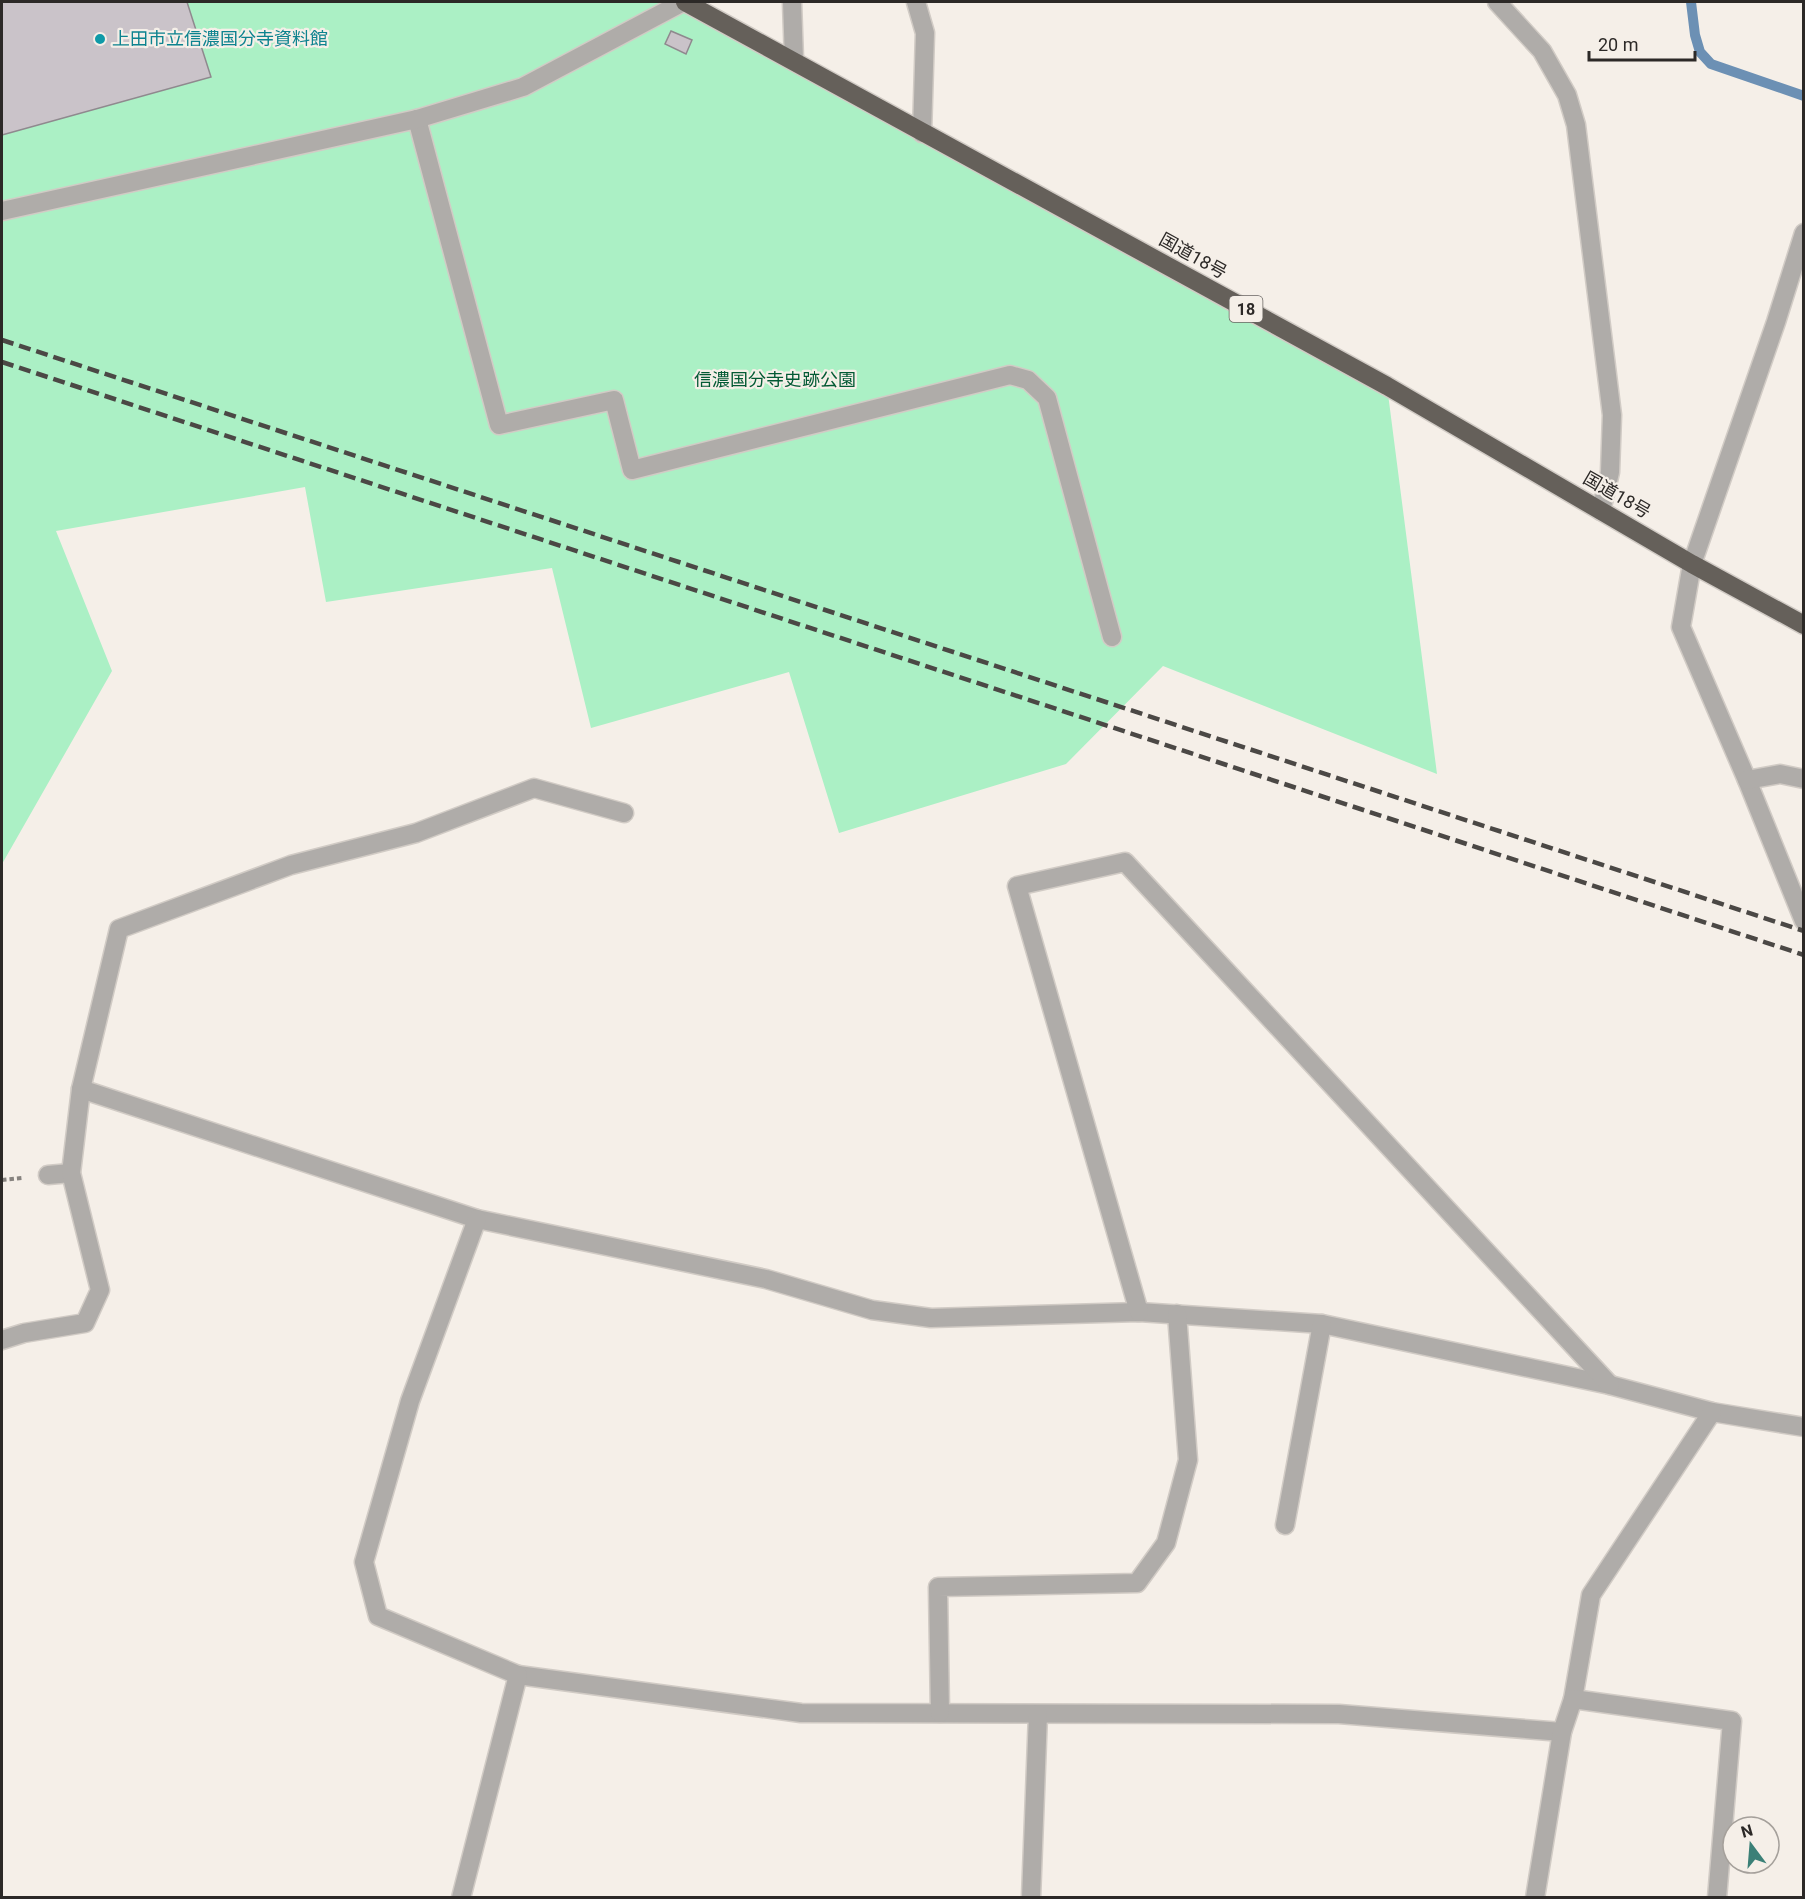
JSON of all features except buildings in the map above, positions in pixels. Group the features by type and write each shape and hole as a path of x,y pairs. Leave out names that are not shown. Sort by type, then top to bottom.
{"highway":[{"name":"国道18号","path":"684,2 794,60 922,133 1387,386 1692,564 1803,625"}],"street":[{"path":"2,211 417,120 523,87 684,2"},
{"path":"792,2 794,60"},
{"path":"915,2 925,33 922,133"},
{"path":"1497,2 1542,51 1567,95 1576,126 1612,415 1610,472 1602,511"},
{"path":"417,120 500,426 614,400 632,470 1010,375 1028,380 1047,398 1112,637"},
{"path":"1803,233 1776,322 1692,564 1681,627 1747,780 1803,921"},
{"path":"1747,780 1780,774 1803,779"},
{"path":"2,1340 24,1333 85,1323 100,1290 70,1173 81,1089 119,930 291,865 416,833 534,788 624,813"},
{"path":"1139,1312 1017,886 1125,862 1610,1385"},
{"path":"81,1089 477,1220 766,1279 872,1310 931,1318 1139,1312 1322,1324 1610,1385 1712,1412 1803,1426"},
{"path":"48,1175 70,1173"},
{"path":"477,1220 410,1401 364,1562 378,1616 518,1675 801,1713 1339,1714 1563,1732"},
{"path":"940,1713 938,1587 1137,1583 1166,1543 1188,1460 1176,1314"},
{"path":"1285,1526 1322,1324"},
{"path":"1535,1898 1563,1732 1573,1699 1591,1595 1712,1412"},
{"path":"461,1898 518,1675"},
{"path":"1573,1699 1732,1721 1717,1898"},
{"path":"1032,1898 1038,1714"}],"green space":[{"name":"信濃国分寺史跡公園","path":"2,2 691,2 1387,386 1437,774 1163,666 1066,764 839,833 789,672 591,728 552,568 326,602 305,487 56,531 112,671 2,864"}],"waterway":[{"path":"1691,2 1695,35 1700,52 1711,64 1804,96"}],"railway":[{"path":"2,340 1804,931"},
{"path":"2,362 1804,955"}],"place":[{"name":"上田市立信濃国分寺資料館","path":"100,39"}]}
